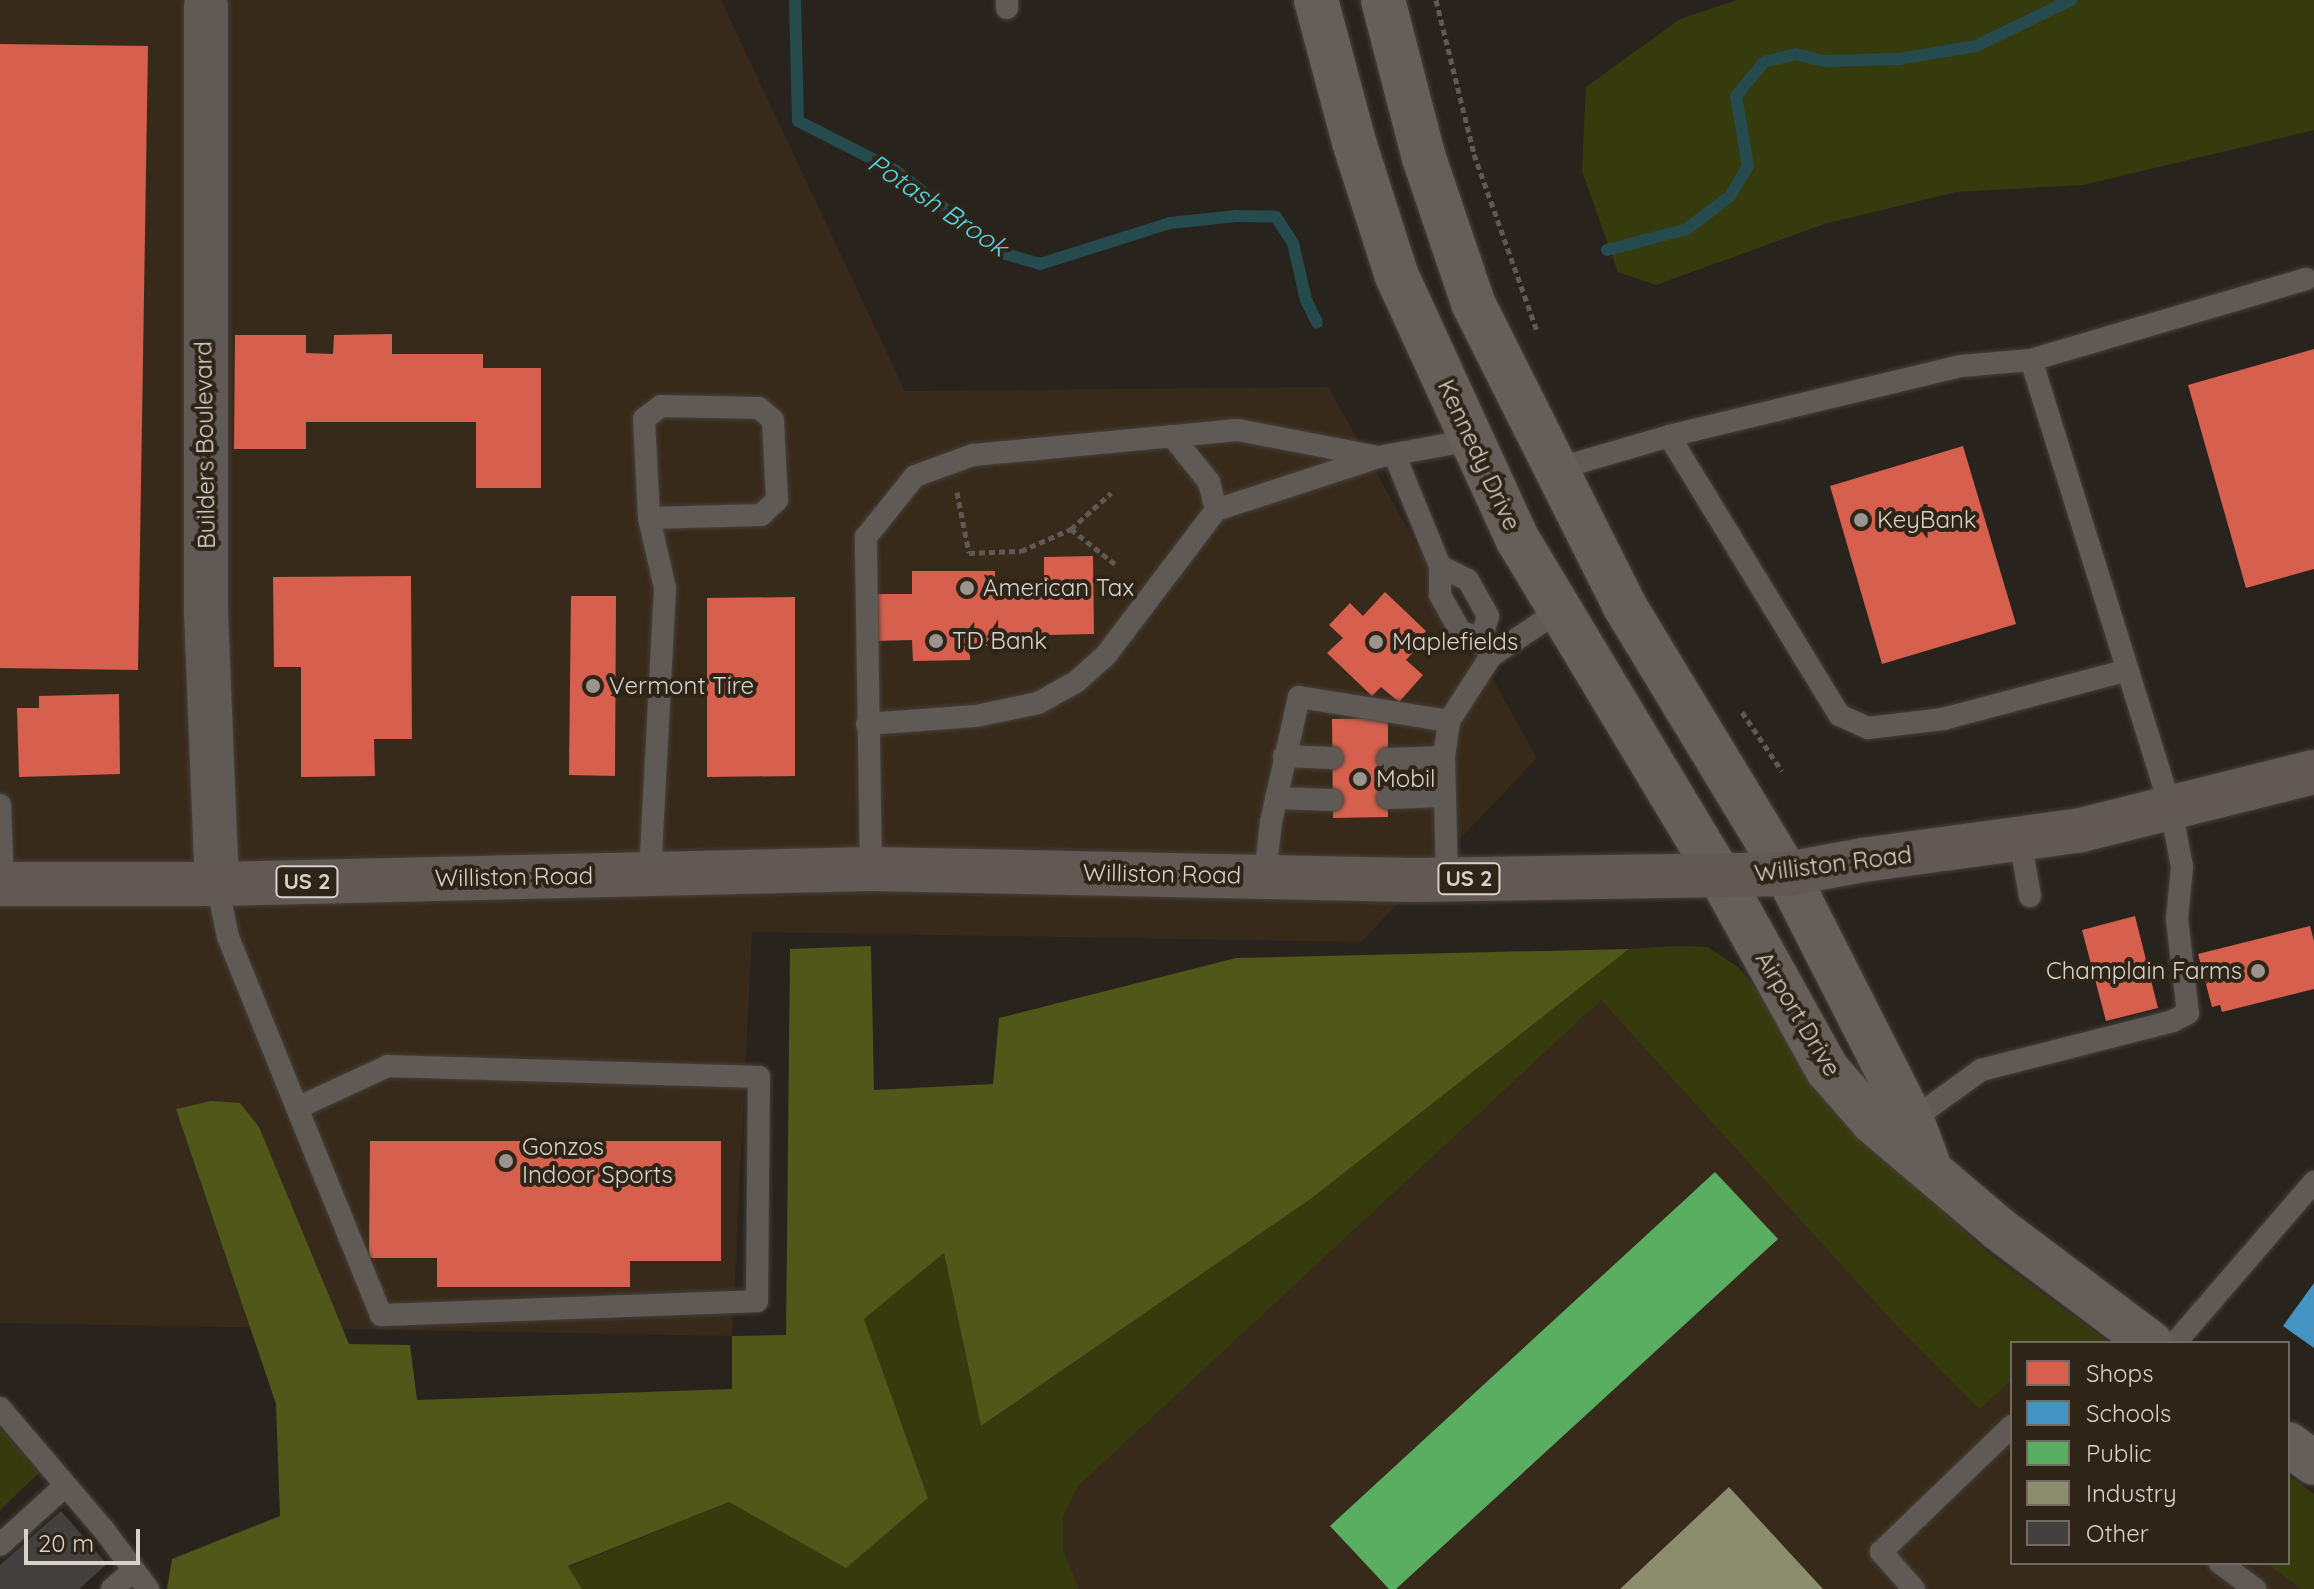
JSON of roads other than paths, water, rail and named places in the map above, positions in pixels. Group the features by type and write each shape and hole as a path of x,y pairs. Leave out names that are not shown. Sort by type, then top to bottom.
{"main road":[{"name":"Kennedy Drive","path":"1316,0 1354,142 1396,274 1518,540 1720,876"},
{"path":"1383,0 1390,36 1447,232 1473,303 1553,470 1624,605 1787,874"},
{"path":"1472,440 1553,470"},
{"name":"Williston Road","path":"2,884 217,884 871,869 1447,879 1787,874 1863,860 2020,840 2171,809 2314,772"},
{"name":"Airport Drive","path":"1787,874 1912,1120 1930,1169"},
{"name":"Airport Drive","path":"1720,876 1827,1069 1873,1122 1999,1229 2148,1341"},
{"path":"2290,1445 2314,1463"}],"street":[{"name":"Builders Boulevard","path":"206,6 206,612 217,884"}],"lane":[{"path":"1553,470 1669,436 1961,366 2031,360 2306,279"},
{"path":"1912,1120 1981,1070 2173,1021 2188,1013 2177,919 2182,867 2171,809 2031,360"},
{"path":"649,518 761,515 777,500 773,420 759,408 661,406 644,419 649,518 665,588 650,874"},
{"path":"871,869 866,537 915,476 973,455 1238,430 1386,456"},
{"path":"1172,436 1209,482 1216,510"},
{"path":"1669,436 1839,715 1868,728 1943,719 2128,670"},
{"path":"867,724 976,716 1038,703 1076,682 1106,655 1216,510 1386,456 1472,440"},
{"path":"1386,456 1440,566 1440,595 1460,631 1486,648"},
{"path":"1440,566 1468,580 1488,616 1486,648 1449,721 1444,757 1447,879"},
{"path":"1486,648 1560,610"},
{"path":"1265,876 1276,798 1299,697 1449,721"},
{"path":"1284,756 1332,758"},
{"path":"1388,759 1444,757"},
{"path":"1388,798 1445,796"},
{"path":"1276,798 1332,800"},
{"path":"0,805 2,884"},
{"path":"2020,840 2030,896"},
{"path":"217,884 228,937 297,1108 381,1315 757,1301 759,1077 388,1066 297,1108"},
{"path":"2177,1341 2314,1182"},
{"path":"0,1408 148,1589"},
{"path":"1914,1589 1881,1552 2010,1428"},
{"path":"0,1545 66,1485"},
{"path":"2223,1565 2255,1589"},
{"path":"112,1589 134,1570"}],"waterway":[{"name":"Potash Brook","path":"795,0 798,121 896,171 1002,253 1040,264 1170,223 1237,216 1276,217 1293,243 1306,300 1317,323"},
{"name":"Potash Brook","path":"1607,250 1687,229 1730,196 1748,166 1736,96 1764,62 1795,54 1824,61 1899,59 1976,46 2071,0"}],"place":[{"name":"KeyBank","path":"1861,520"},
{"name":"American Tax","path":"967,588"},
{"name":"TD Bank","path":"936,641"},
{"name":"Maplefields","path":"1376,642"},
{"name":"Vermont Tire","path":"593,686"},
{"name":"Mobil","path":"1360,779"},
{"name":"Champlain Farms","path":"2258,971"},
{"name":"Gonzos Indoor Sports","path":"506,1161"}]}
